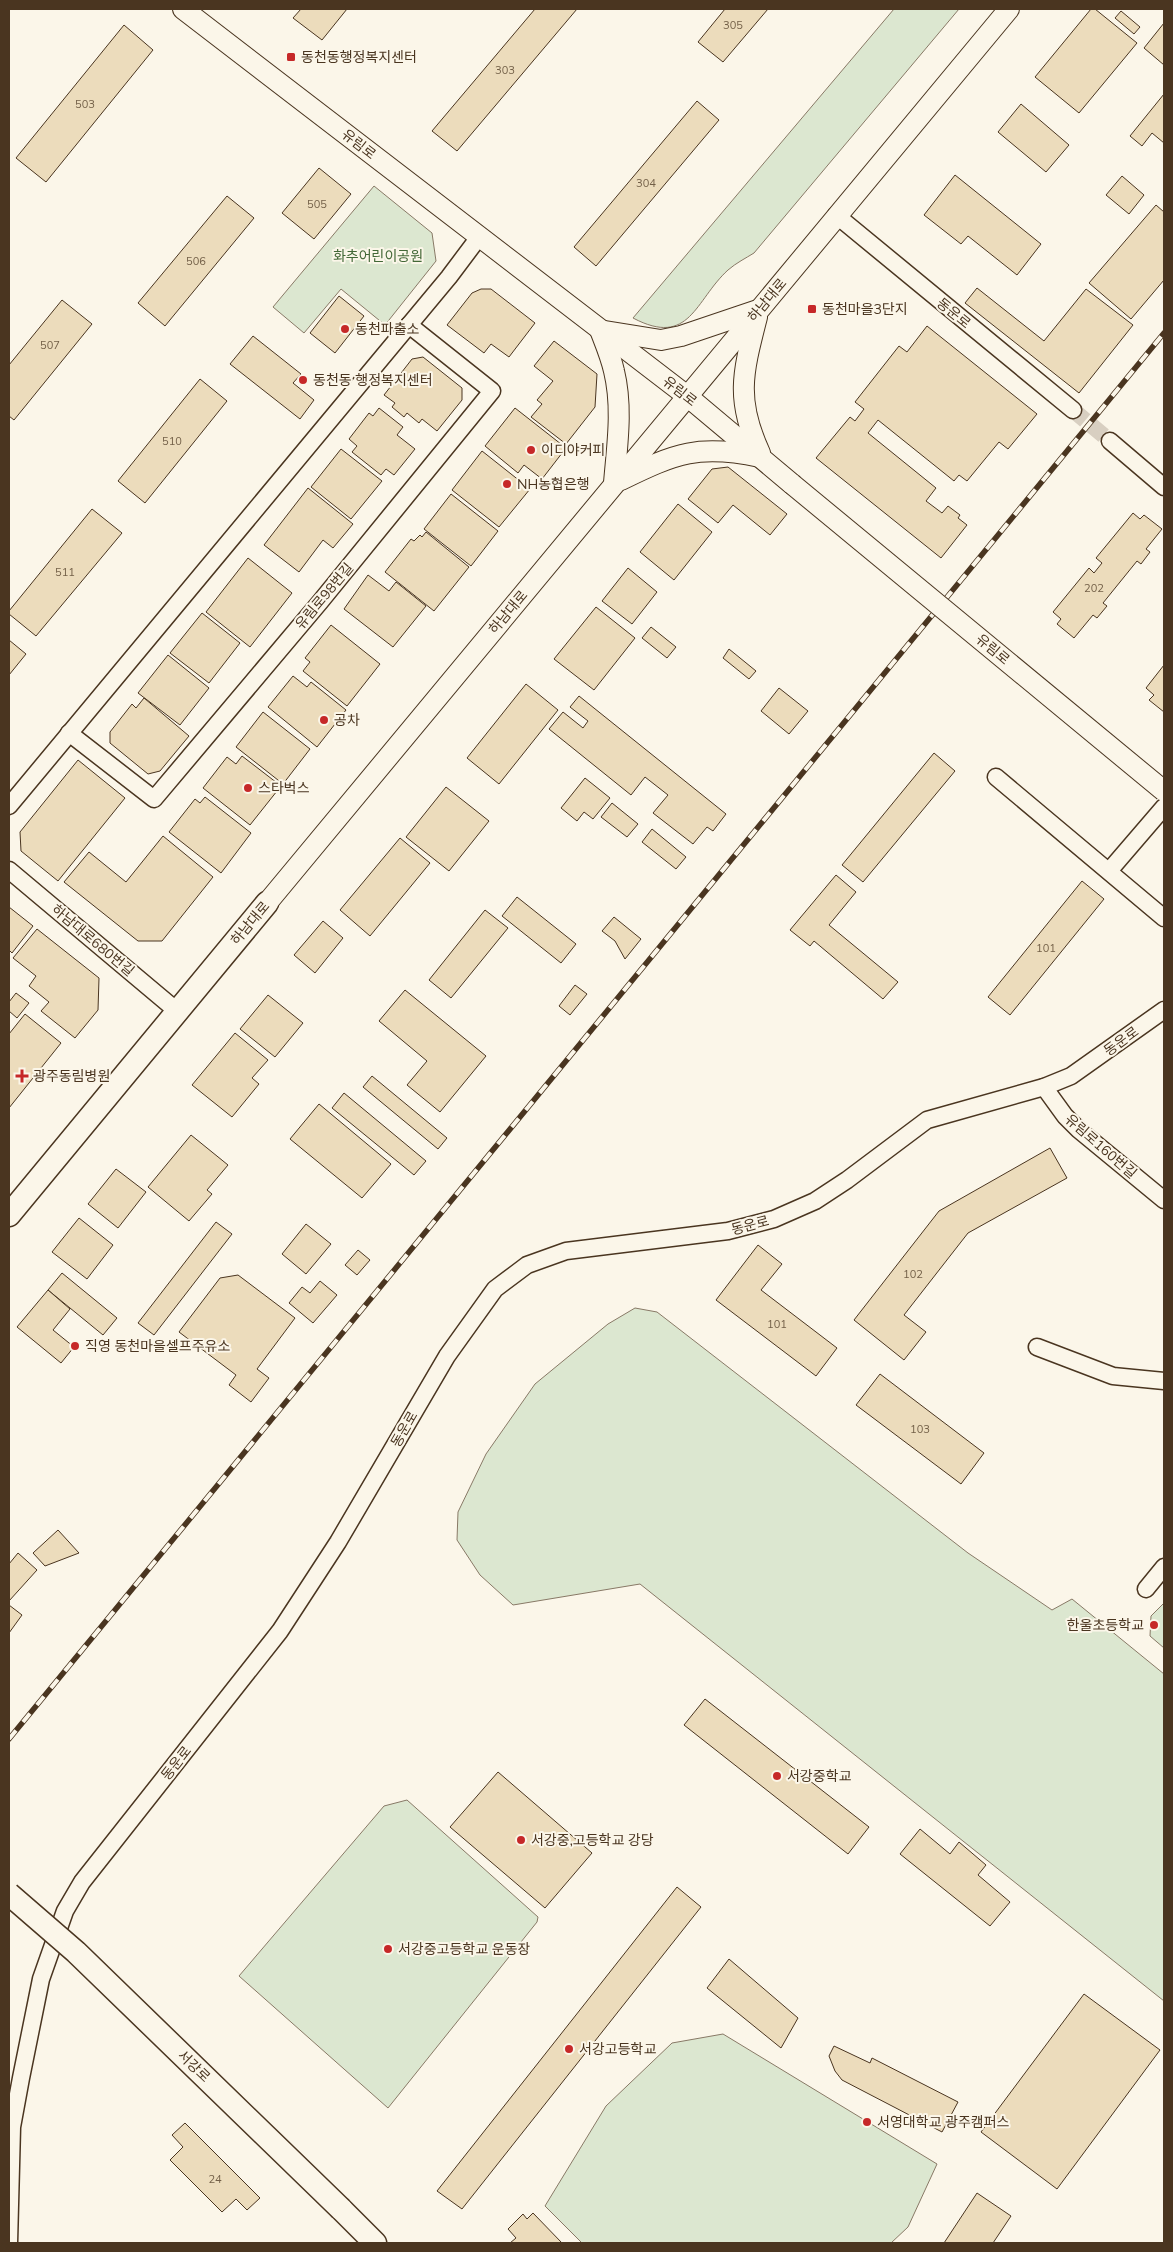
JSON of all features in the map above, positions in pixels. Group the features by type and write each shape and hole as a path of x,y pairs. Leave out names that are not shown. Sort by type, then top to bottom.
{"main road":[{"name":"하남대로","path":"9,1215 267,903"},
{"name":"서강로","path":"9,1894 76,1952 375,2243"}],"street":[{"name":"하남대로","path":"267,903 836,215 1009,9"},
{"name":"유림로","path":"194,12 479,237 687,396 1164,791"},
{"name":"동운로","path":"836,215 1073,410"},
{"path":"9,806 409,325 479,237"},
{"path":"614,483 620,423 618,398 614,371 600,330 661,340 681,336 759,310"},
{"path":"759,310 743,369 743,400 748,428 762,458"},
{"name":"유림로98번길","path":"69,733 154,799 320,602 492,391 409,325"},
{"path":"1110,441 1164,487"},
{"path":"614,483 663,459 683,453 709,450 732,451 762,458"},
{"path":"996,777 1164,918"},
{"path":"1109,871 1164,807"},
{"name":"하남대로680번길","path":"9,870 178,1011"},
{"name":"동운로","path":"10,2243 12,2127 41,1980 65,1911 82,1882 280,1632 338,1542 446,1356 495,1288 527,1265 566,1251 728,1231 774,1219 815,1201 847,1180 927,1120 1044,1088 1071,1076 1164,1010"},
{"name":"유림로160번길","path":"1044,1088 1065,1116 1079,1130 1164,1200"},
{"path":"1037,1347 1113,1376 1164,1381"},
{"path":"1146,1589 1164,1567"}],"green space":[{"path":"894,9 959,9 754,253 728,270 690,316 679,324 667,327 652,326 633,318"},
{"name":"화추어린이공원","path":"374,186 432,233 436,261 385,325 341,289 304,333 273,307"},
{"path":"635,1308 657,1312 968,1553 1052,1610 1072,1599 1164,1674 1164,2001 640,1584 513,1605 480,1575 457,1540 458,1512 486,1454 535,1384 608,1324"},
{"path":"1164,1603 1164,1648 1150,1636 1151,1616"},
{"name":"서강중고등학교 운동장","path":"407,1800 538,1917 537,1922 388,2108 239,1976 384,1806"},
{"path":"723,2034 937,2164 908,2227 891,2243 582,2243 545,2206 606,2106 672,2043"}],"building":[{"path":"301,9 347,9 322,40 293,18"},
{"path":"535,9 577,9 457,151 432,131"},
{"path":"725,9 768,9 723,62 698,42"},
{"path":"1091,9 1095,9 1137,43 1079,113 1035,77"},
{"path":"1121,11 1140,27 1134,34 1115,18"},
{"path":"1164,23 1164,65 1144,48"},
{"path":"124,25 153,50 46,182 16,158"},
{"path":"1164,94 1164,143 1152,133 1142,146 1130,136"},
{"path":"697,101 719,120 596,266 574,247"},
{"path":"1021,104 1069,145 1046,172 998,132"},
{"path":"319,168 351,194 314,239 282,213"},
{"path":"955,175 1041,244 1017,275 968,236 961,244 924,215"},
{"path":"1122,176 1144,195 1129,214 1106,195"},
{"path":"227,196 254,218 165,326 138,303"},
{"path":"1156,205 1164,212 1164,280 1131,319 1089,283"},
{"path":"977,288 1044,341 1086,289 1133,325 1079,393 965,303"},
{"path":"481,289 491,289 535,323 509,357 491,344 484,353 447,325 472,293"},
{"path":"339,296 364,316 335,353 310,333"},
{"path":"62,300 92,324 14,420 9,416 9,365"},
{"path":"927,326 1037,414 1008,449 999,442 967,481 959,475 954,481 878,420 868,433 936,488 926,501 942,513 948,506 960,515 958,518 967,525 941,558 816,458 850,417 855,421 864,409 855,402 899,346 907,352"},
{"path":"253,336 301,374 293,383 314,400 300,419 230,364"},
{"path":"554,341 597,374 595,407 566,444 531,417 542,404 537,400 553,381 534,366"},
{"path":"423,357 462,388 462,400 437,431 422,419 419,423 407,413 404,417 392,407 395,403 384,395 412,359"},
{"path":"200,379 227,401 145,503 118,481"},
{"path":"379,408 403,427 397,435 415,449 394,475 386,469 381,475 352,452 357,446 349,439 369,413 373,416"},
{"path":"515,408 566,448 542,479 524,465 518,473 485,446"},
{"path":"341,449 382,481 351,519 311,487"},
{"path":"482,451 530,489 499,527 452,490"},
{"path":"728,467 787,514 770,535 733,505 718,523 688,499 712,469"},
{"path":"308,488 353,524 333,548 323,540 299,572 264,545"},
{"path":"451,494 498,531 471,566 424,529"},
{"path":"678,504 712,532 674,580 640,552"},
{"path":"92,509 122,533 36,636 9,614 9,611"},
{"path":"1133,513 1140,519 1144,515 1162,529 1146,549 1150,552 1141,564 1137,561 1103,603 1107,606 1097,618 1093,615 1074,638 1057,624 1061,619 1053,612 1089,568 1094,573 1102,563 1096,558"},
{"path":"426,532 469,567 434,611 385,572 411,539 414,541 420,535 422,537"},
{"path":"248,558 292,593 250,647 206,612"},
{"path":"628,568 657,592 632,624 602,601"},
{"path":"368,575 389,591 396,582 426,606 393,647 344,609"},
{"path":"596,607 635,638 594,690 554,659"},
{"path":"202,613 240,643 209,683 170,653"},
{"path":"331,625 380,664 347,706 303,671 310,662 305,658"},
{"path":"651,627 676,647 667,658 642,638"},
{"path":"9,640 26,654 9,675"},
{"path":"729,649 756,671 749,679 723,658"},
{"path":"168,655 209,688 180,725 138,693"},
{"path":"1164,665 1164,712 1149,700 1154,695 1146,688"},
{"path":"293,676 307,687 311,682 346,710 317,747 268,707"},
{"path":"526,684 558,710 499,784 467,758"},
{"path":"779,688 808,711 789,734 761,711"},
{"path":"579,696 726,814 713,831 707,827 693,844 653,813 668,795 645,777 631,795 549,729 563,712 583,728 588,721 570,707"},
{"path":"144,698 189,736 160,771 148,774 110,743 110,732 132,704 136,708"},
{"path":"263,712 310,749 283,784 236,747"},
{"path":"934,753 955,771 863,882 842,865"},
{"path":"242,756 281,786 250,825 203,788 227,757 236,764"},
{"path":"78,760 125,798 58,881 21,851 20,832"},
{"path":"585,778 610,798 593,819 584,812 577,821 561,808"},
{"path":"446,787 489,821 449,871 406,837"},
{"path":"205,797 251,833 221,873 169,832 195,799 200,803"},
{"path":"612,803 638,824 627,837 601,817"},
{"path":"652,829 686,857 676,869 642,842"},
{"path":"163,836 213,877 162,941 138,941 64,882 89,852 126,882"},
{"path":"400,838 430,863 370,936 340,910"},
{"path":"836,875 856,892 829,925 898,982 883,999 814,941 810,946 790,930"},
{"path":"1082,881 1104,899 1010,1015 988,997"},
{"path":"517,897 576,944 561,963 502,916"},
{"path":"9,907 33,926 12,953 9,950"},
{"path":"485,910 508,928 451,998 429,980"},
{"path":"614,917 641,939 625,959 615,941 602,931"},
{"path":"323,921 343,938 315,973 294,955"},
{"path":"37,929 99,978 98,1010 75,1038 41,1011 49,1002 29,986 36,976 13,958"},
{"path":"575,985 587,994 570,1015 559,1006"},
{"path":"405,990 486,1056 440,1112 407,1085 427,1061 379,1021"},
{"path":"16,993 29,1003 17,1018 9,1011 9,1002"},
{"path":"268,995 303,1023 275,1057 240,1029"},
{"name":"광주동림병원","path":"25,1014 61,1043 9,1108 9,1034"},
{"path":"235,1033 268,1060 252,1078 259,1084 232,1117 192,1085"},
{"path":"372,1076 447,1138 438,1149 363,1087"},
{"path":"344,1093 426,1161 414,1175 332,1108"},
{"path":"319,1104 391,1164 362,1198 290,1139"},
{"path":"191,1135 228,1165 207,1190 212,1194 189,1221 148,1187"},
{"path":"1050,1148 1067,1178 968,1233 904,1315 926,1332 904,1360 854,1320 939,1211"},
{"path":"116,1169 146,1192 118,1228 88,1204"},
{"path":"79,1218 113,1245 87,1279 52,1252"},
{"path":"216,1222 232,1234 154,1335 138,1323"},
{"path":"306,1224 331,1244 306,1274 282,1254"},
{"path":"758,1245 782,1264 761,1290 837,1348 816,1376 716,1300"},
{"path":"358,1250 370,1260 357,1275 345,1265"},
{"path":"62,1273 117,1318 103,1335 48,1290"},
{"path":"238,1275 295,1318 257,1369 269,1378 251,1402 229,1385 236,1375 179,1332 220,1278"},
{"path":"320,1281 337,1295 313,1323 289,1303 302,1287 310,1293"},
{"path":"48,1290 70,1309 53,1330 74,1347 61,1363 17,1327"},
{"path":"880,1374 984,1453 961,1484 856,1405"},
{"path":"58,1530 79,1553 45,1566 33,1553"},
{"path":"18,1553 37,1570 9,1601 9,1564"},
{"path":"9,1605 22,1615 9,1633"},
{"name":"서강중학교","path":"705,1699 869,1827 848,1854 684,1725"},
{"name":"서강중,고등학교 강당","path":"498,1772 592,1853 545,1908 450,1827"},
{"path":"920,1829 950,1854 959,1842 986,1865 978,1875 1010,1902 990,1926 900,1854"},
{"name":"서강고등학교","path":"677,1887 701,1907 462,2209 437,2191"},
{"path":"729,1959 798,2018 781,2048 707,1988"},
{"path":"1084,1994 1160,2050 1057,2189 981,2132"},
{"path":"834,2046 870,2063 872,2058 958,2102 942,2132 842,2080 835,2071 829,2056"},
{"path":"185,2123 260,2198 247,2210 236,2199 222,2212 170,2160 183,2147 172,2135"},
{"path":"977,2193 1011,2216 993,2243 944,2243"},
{"path":"533,2213 562,2243 510,2243 516,2238 508,2229 523,2214 527,2219"}],"tunnel":[{"path":"1073,410 1110,441"}],"railway":[{"path":"9,1739 1164,333"}],"place":[{"name":"동천동행정복지센터","path":"291,57"},
{"name":"동천마을3단지","path":"812,309"},
{"name":"동천파출소","path":"345,329"},
{"name":"동천동 행정복지센터","path":"303,380"},
{"name":"이디야커피","path":"531,450"},
{"name":"NH농협은행","path":"507,484"},
{"name":"공차","path":"324,720"},
{"name":"스타벅스","path":"248,788"},
{"name":"광주동림병원","path":"22,1076"},
{"name":"직영 동천마을셀프주유소","path":"75,1346"},
{"name":"한울초등학교","path":"1154,1625"},
{"name":"서강중학교","path":"777,1776"},
{"name":"서강중,고등학교 강당","path":"521,1840"},
{"name":"서강중고등학교 운동장","path":"388,1949"},
{"name":"서강고등학교","path":"569,2049"},
{"name":"서영대학교 광주캠퍼스","path":"867,2122"}]}
